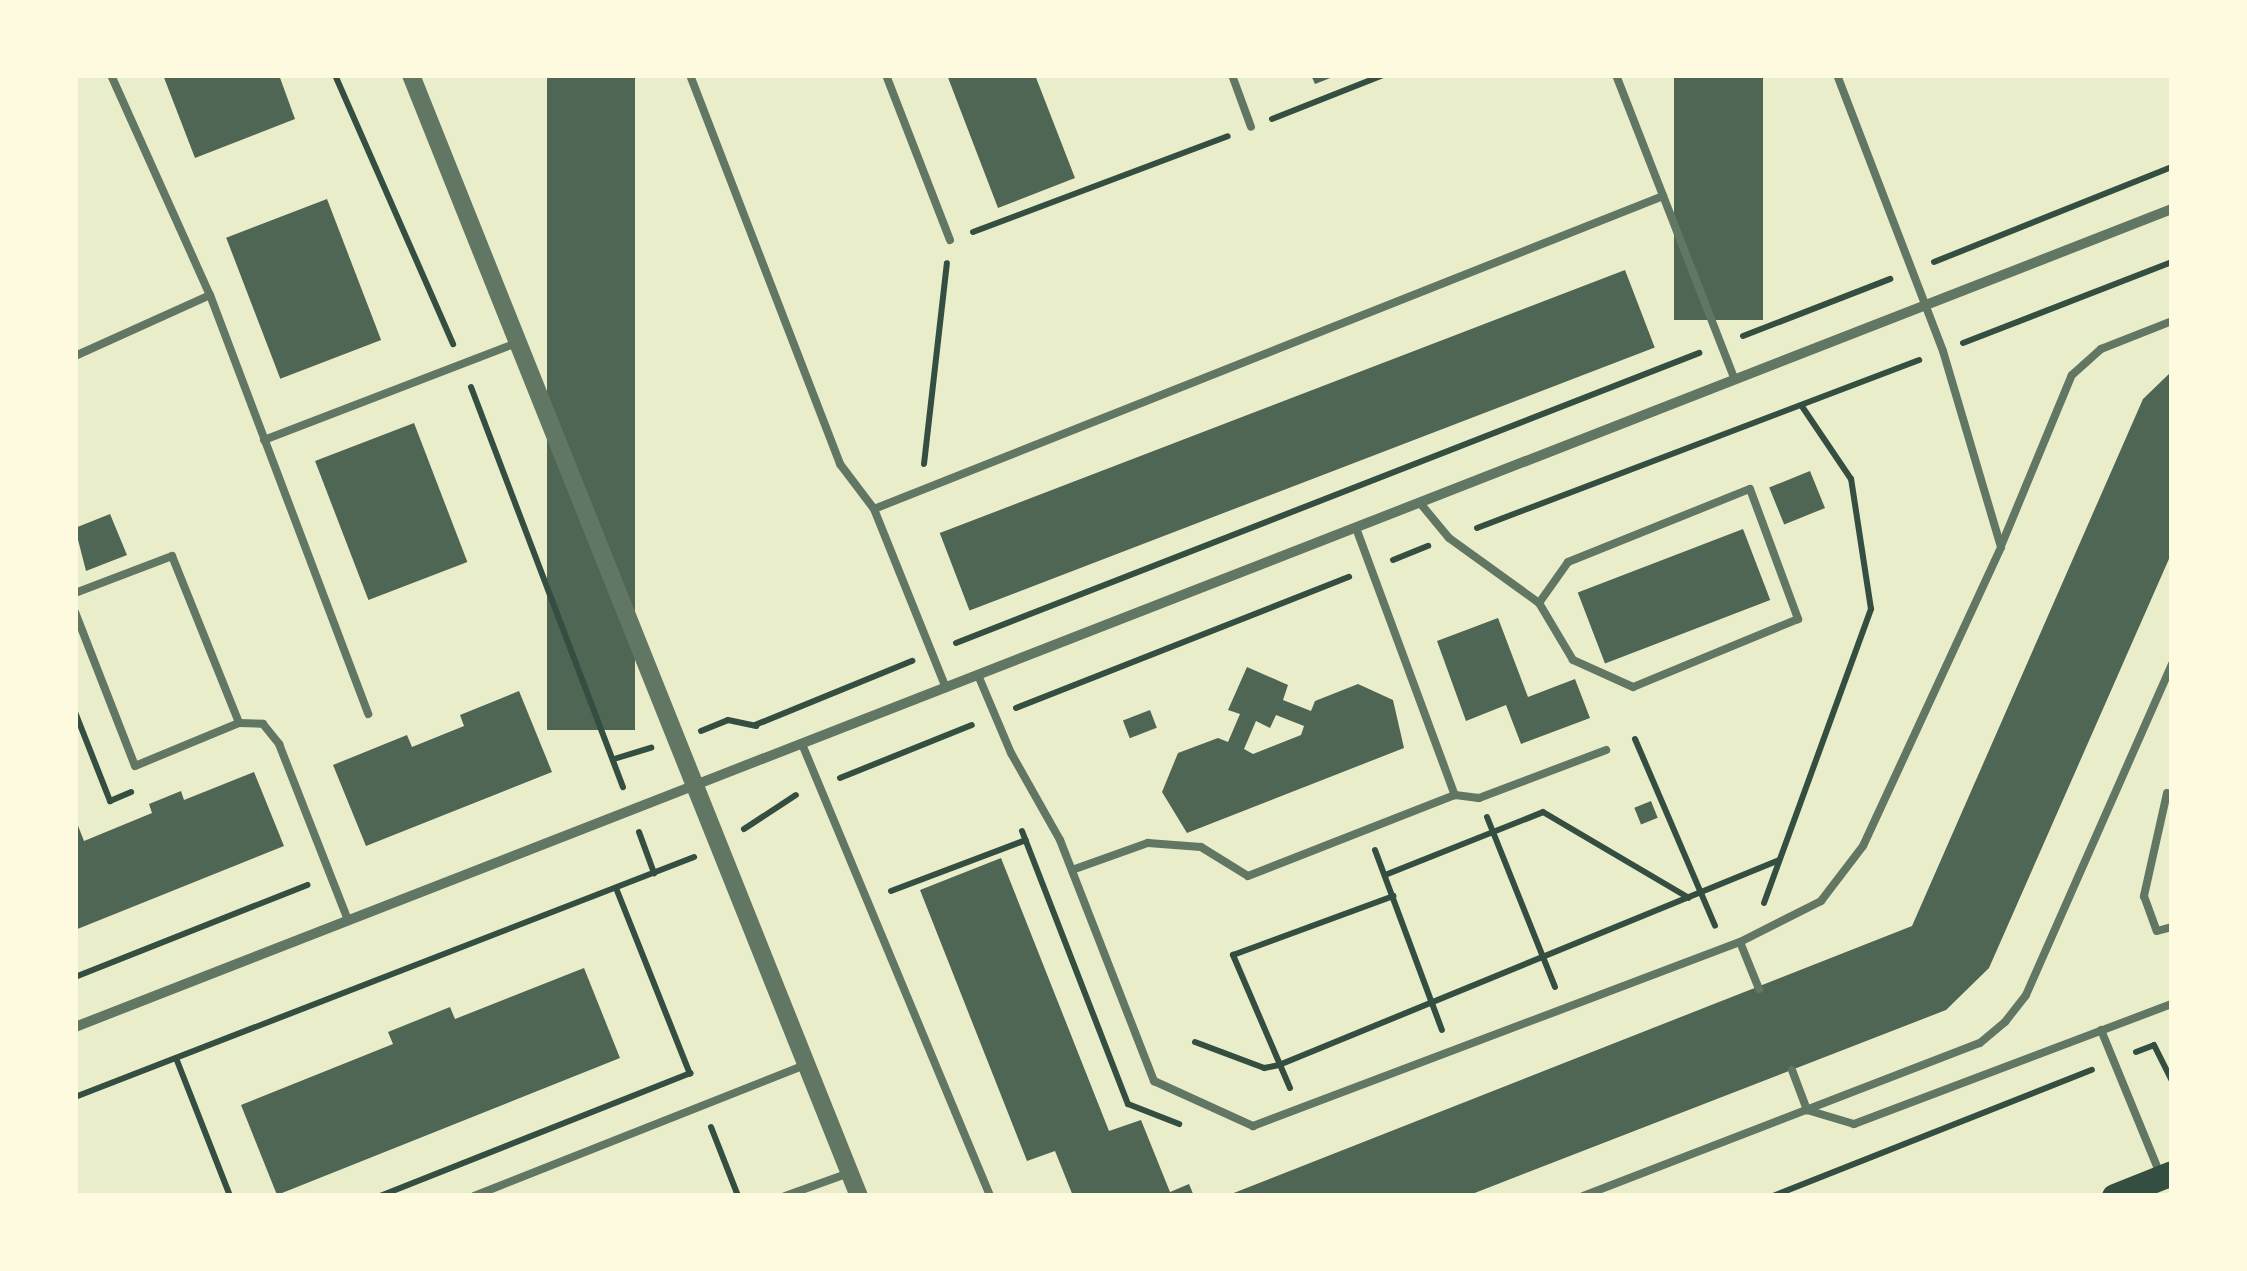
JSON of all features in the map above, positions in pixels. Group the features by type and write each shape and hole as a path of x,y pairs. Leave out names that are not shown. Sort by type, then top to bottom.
{"main road":[{"path":"2114,1196 2167,1175"}],"street":[{"path":"411,75 858,1196"},
{"path":"75,1026 2172,209"}],"lane":[{"path":"111,75 210,295 368,714"},
{"path":"690,75 840,464 874,510 946,688"},
{"path":"886,75 950,240"},
{"path":"1232,75 1252,127"},
{"path":"1616,75 1735,380"},
{"path":"1837,75 1943,350 2001,547"},
{"path":"874,510 1663,196"},
{"path":"75,356 210,295"},
{"path":"978,675 994,717 1072,870 1154,1081 1253,1126 1740,942 1820,901 1862,846 2001,547 2072,375 2101,349 2172,322"},
{"path":"264,440 517,343"},
{"path":"1420,503 1449,538 1539,602 1573,660 1633,686 1798,619 1750,489 1568,562 1539,602"},
{"path":"1356,528 1456,796"},
{"path":"75,593 172,556 239,723"},
{"path":"75,612 135,766 239,723 263,724 278,744 348,920"},
{"path":"1582,1196 1980,1044 2005,1022 2026,995 2172,664"},
{"path":"802,744 990,1196"},
{"path":"1072,870 1148,843 1202,846 1248,876 1456,796 1479,798 1606,750"},
{"path":"2168,793 2144,896 2157,931 2172,927"},
{"path":"1740,942 1759,989"},
{"path":"1807,1110 1854,1124 2172,1004"},
{"path":"2101,1030 2167,1175"},
{"path":"474,1196 807,1064"},
{"path":"1792,1070 1807,1110"},
{"path":"785,1196 849,1172"}],"path":[{"path":"335,75 462,363 654,872"},
{"path":"921,491 950,240 1383,75"},
{"path":"756,725 2172,167"},
{"path":"994,717 1449,538 2172,262"},
{"path":"1752,936 1870,609 1851,479 1802,404"},
{"path":"75,712 110,801 146,786"},
{"path":"75,1097 719,848 784,800 978,723 985,740"},
{"path":"1635,739 1724,948"},
{"path":"1479,798 1563,1006"},
{"path":"1385,875 1543,812 1690,899"},
{"path":"1019,823 1128,1104 1183,1126"},
{"path":"1366,830 1450,1050"},
{"path":"866,901 1026,840"},
{"path":"1195,1042 1264,1068 1279,1064 1780,860"},
{"path":"302,867 309,885"},
{"path":"75,977 332,876"},
{"path":"616,888 738,1196"},
{"path":"1299,1108 1234,955 1393,896"},
{"path":"1772,1196 2154,1044 2172,1082"},
{"path":"176,1058 230,1196"},
{"path":"380,1196 690,1073"}],"building":[{"path":"163,75 279,75 295,119 195,158"},
{"path":"547,75 635,75 635,730 547,730"},
{"path":"947,75 1035,75 1075,178 998,208"},
{"path":"1311,75 1338,75 1315,84"},
{"path":"1674,75 1763,75 1763,320 1674,320"},
{"path":"327,199 381,340 280,379 226,238"},
{"path":"1625,270 1655,347 969,611 940,533"},
{"path":"2172,371 2172,552 1989,968 1946,1010 1467,1196 1226,1196 1912,926 2143,399"},
{"path":"414,423 467,562 368,600 315,461"},
{"path":"1810,471 1825,508 1784,525 1769,487"},
{"path":"110,514 127,555 86,571 75,528"},
{"path":"1743,529 1770,600 1605,663 1578,592"},
{"path":"1498,618 1528,697 1575,679 1590,718 1521,744 1506,705 1466,721 1437,641"},
{"path":"1247,667 1288,685 1283,700 1311,711 1315,701 1358,684 1393,700 1404,748 1187,833 1162,792 1178,753 1218,738 1228,742 1240,714 1228,710","holes":["1276,715 1304,726 1301,735 1253,754 1244,749 1256,721 1270,728"]},
{"path":"519,691 552,772 366,846 333,765 407,735 412,747 464,726 460,715"},
{"path":"1150,710 1157,728 1130,738 1123,720"},
{"path":"254,772 284,846 75,930 75,818 84,841 152,813 149,804 181,791 184,800"},
{"path":"1651,801 1658,818 1641,824 1634,808"},
{"path":"1001,858 1109,1131 1141,1120 1170,1192 1189,1184 1194,1196 1073,1196 1055,1151 1027,1161 920,890"},
{"path":"584,968 620,1058 277,1195 241,1105 393,1044 388,1032 450,1007 455,1019"}]}
